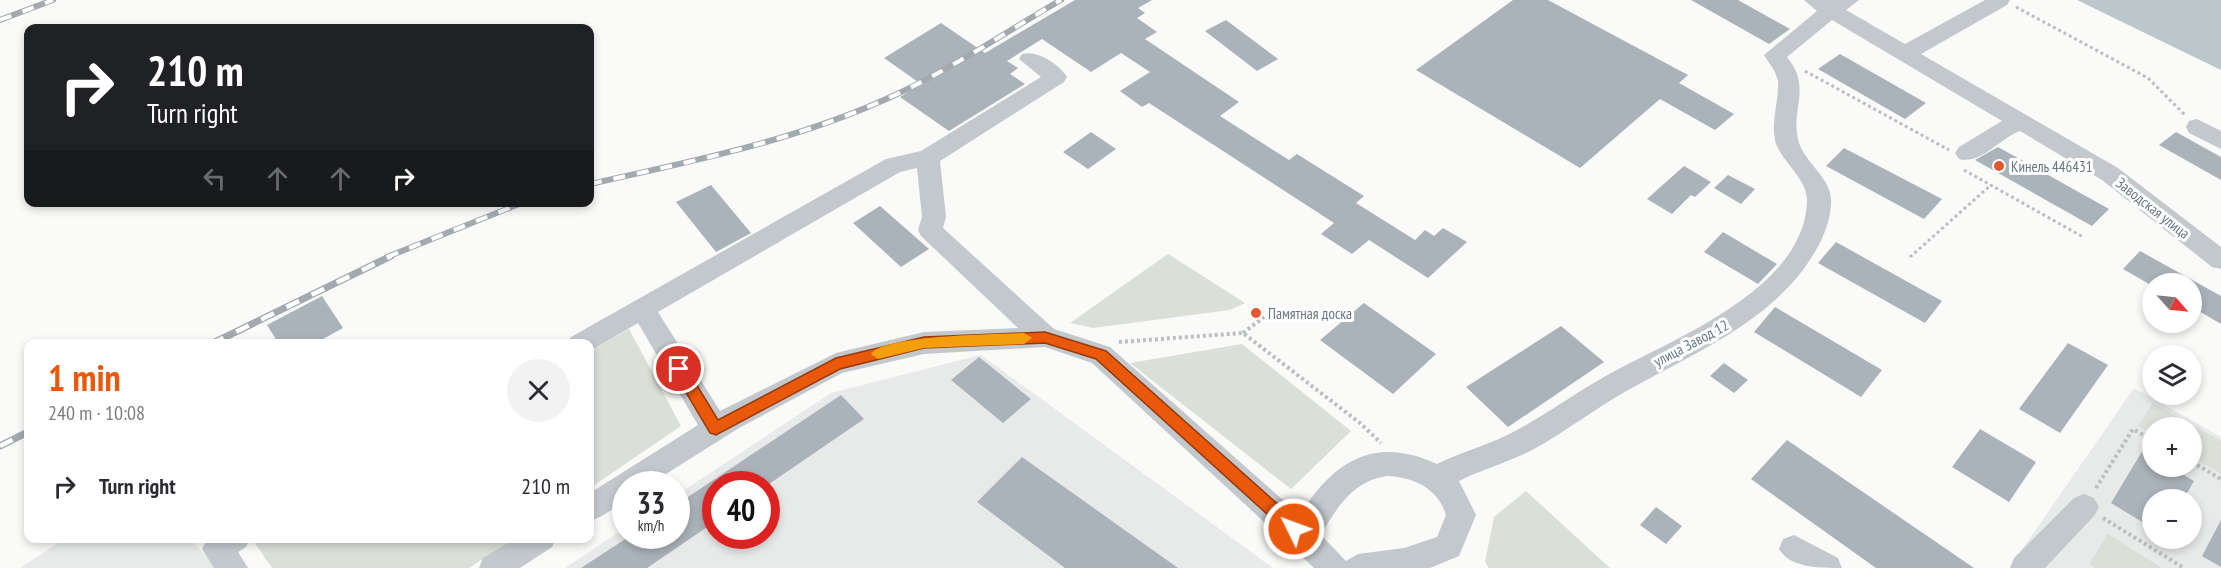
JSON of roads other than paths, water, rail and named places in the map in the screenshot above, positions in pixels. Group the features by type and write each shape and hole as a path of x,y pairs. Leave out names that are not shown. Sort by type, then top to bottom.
{"street":[{"path":"1904,54 2005,2"},
{"name":"Заводская улица","path":"1831,3 1904,54 2110,174 2221,260"},
{"name":"улица Завод 12","path":"1436,480 1453,469 1515,445 1600,391 1729,324 1785,279 1814,233 1820,198 1787,142 1784,120 1789,88 1787,72 1775,55 1831,3"},
{"path":"589,339 894,165 928,158 1056,77 1030,59"},
{"path":"1960,152 2002,129 2020,123"},
{"path":"2197,127 2221,141"},
{"path":"928,158 934,217 930,230 1045,338"},
{"path":"642,308 716,429"},
{"path":"648,471 716,429 836,364 924,343 1045,338 1101,355 1303,537 1334,568"},
{"path":"1303,537 1344,480 1371,464 1403,464 1416,467 1436,480 1454,497 1461,515 1449,546 1425,559 1395,565 1358,568"},
{"path":"594,505 612,494"},
{"path":"2025,568 2084,507"},
{"path":"227,543 217,549 233,568"},
{"path":"494,568 533,543"},
{"path":"1794,549 1827,568"}],"railway":[{"path":"0,20 53,0"},
{"path":"594,183 745,148 859,111 938,73 1061,0"},
{"path":"387,257 512,207"},
{"path":"221,339 391,256"},
{"path":"0,446 24,434"}],"place":[{"name":"Кинель 446431","path":"1999,166"},
{"name":"Памятная доска","path":"1256,313"}]}
